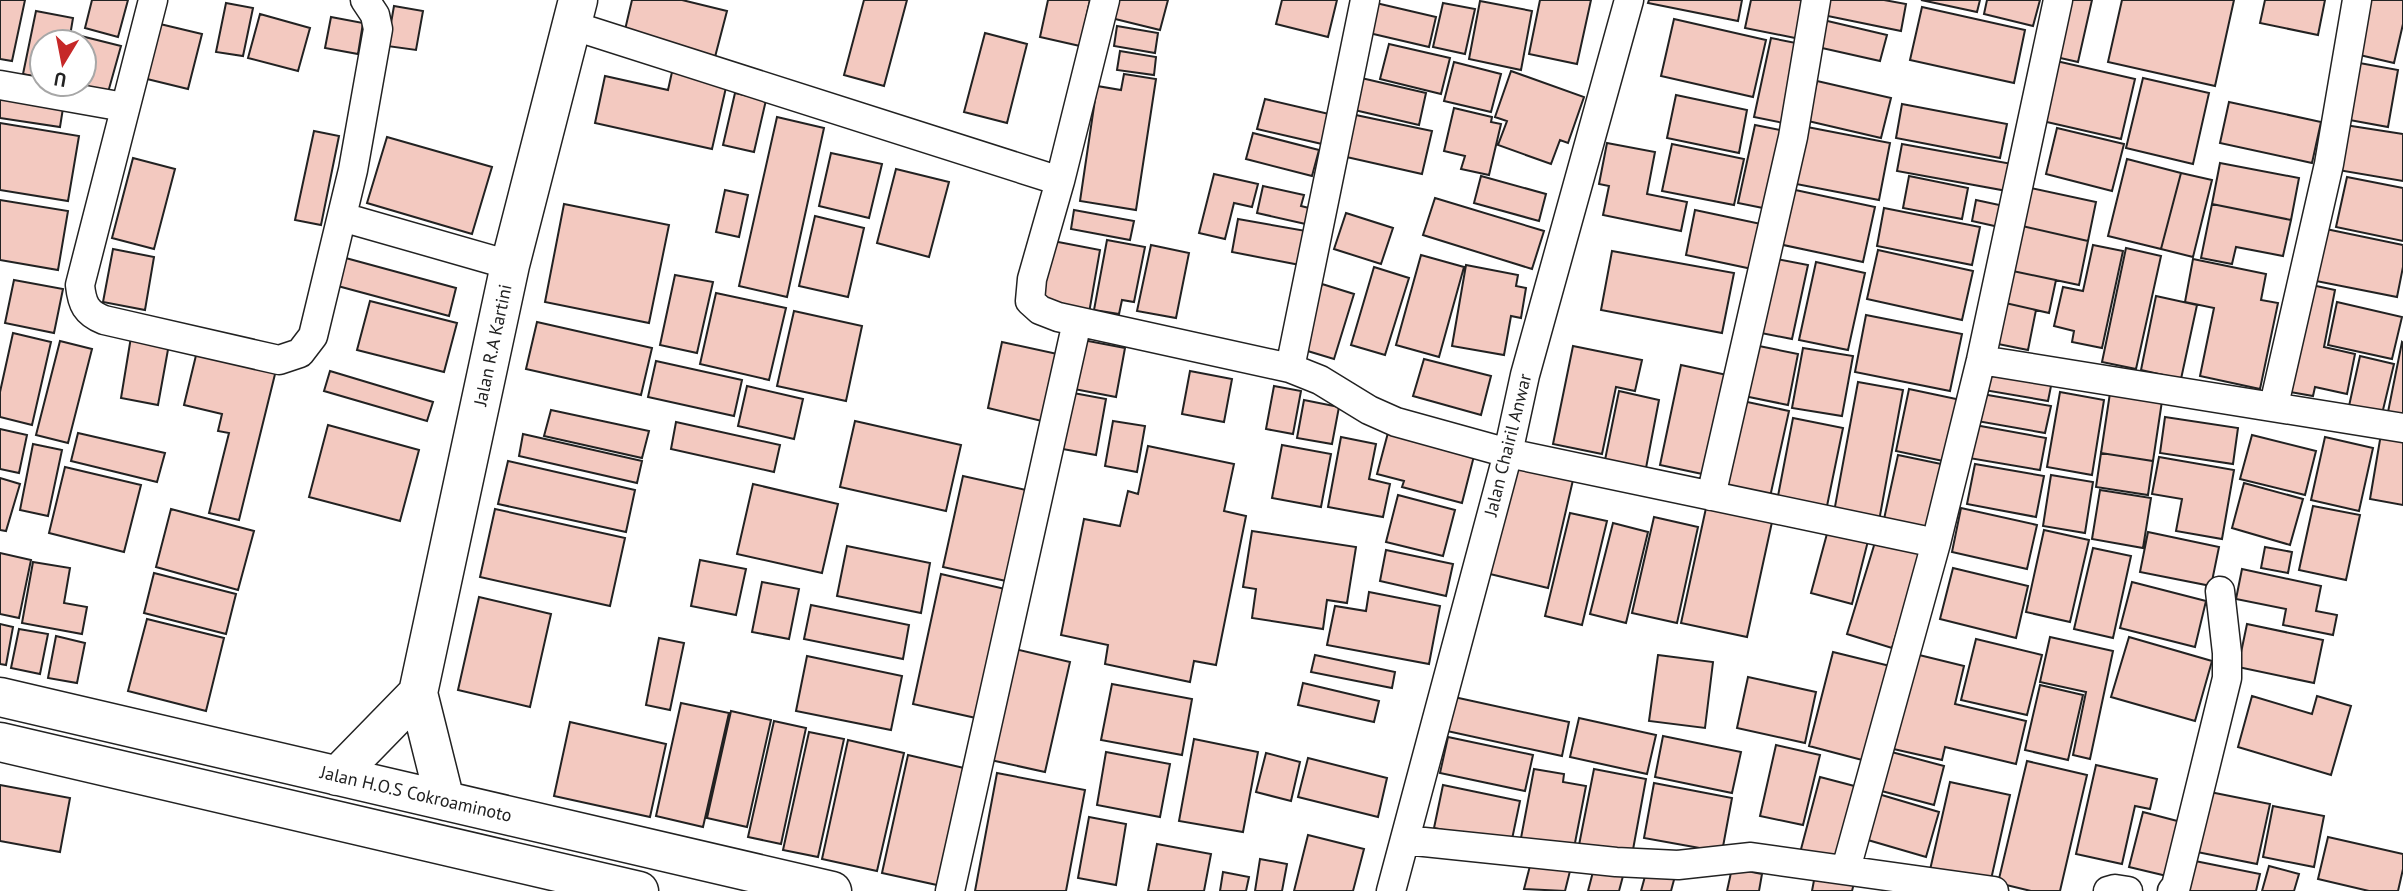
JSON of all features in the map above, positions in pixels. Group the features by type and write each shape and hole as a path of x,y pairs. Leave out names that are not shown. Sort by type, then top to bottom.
{"main road":[{"name":"Jalan R.A Kartini","path":"418,693 510,264 574,12"},
{"path":"337,776 418,693"},
{"path":"418,693 445,801"},
{"name":"Jalan H.O.S Cokroaminoto","path":"0,698 832,891"},
{"path":"0,742 639,891"}],"street":[{"path":"153,0 80,285 81,302 89,314 104,320 279,360 300,353 313,336 342,217 378,29 375,15 365,0"},
{"path":"1105,0 1060,181 1032,279 1030,301 1040,310 1077,322 1290,368 1320,380 1369,410 1396,422 1508,453 1936,543"},
{"path":"1290,368 1365,0"},
{"name":"Jalan Chairil Anwar","path":"1391,891 1508,453 1525,375 1629,0"},
{"path":"1711,496 1793,137 1816,0"},
{"path":"1846,869 1936,543 1981,360 2058,0"},
{"path":"2274,405 2329,164 2357,0"},
{"path":"574,12 1060,181"},
{"path":"0,85 124,107"},
{"path":"342,217 510,264"},
{"path":"950,891 1077,322"},
{"path":"1981,360 2274,405 2403,428"},
{"path":"2172,891 2176,886 2227,678 2220,591"},
{"path":"1405,840 1616,862 1678,865 1751,857 1994,891"},
{"path":"2108,891 2129,891"}],"building":[{"path":"0,0 25,0 12,61 0,59"},
{"path":"92,0 128,0 118,37 98,32 98,28 85,28"},
{"path":"632,0 682,0 727,11 715,57 624,34"},
{"path":"864,0 907,0 884,86 844,75"},
{"path":"1048,0 1090,0 1080,46 1040,37"},
{"path":"1111,0 1168,0 1160,30 1107,17"},
{"path":"1282,0 1337,0 1328,37 1276,24"},
{"path":"1540,0 1591,0 1577,64 1529,54"},
{"path":"1649,0 1742,0 1738,21 1648,3"},
{"path":"1751,0 1813,0 1805,40 1745,28"},
{"path":"1821,0 1884,0 1906,4 1901,31 1818,14"},
{"path":"1921,0 1980,0 1977,12"},
{"path":"1987,0 2040,0 2033,26 1984,14"},
{"path":"2060,0 2092,0 2078,62 2047,55"},
{"path":"2122,0 2234,0 2215,86 2108,62"},
{"path":"2265,0 2325,0 2318,35 2260,23"},
{"path":"2363,0 2403,0 2403,24 2394,63 2351,53"},
{"path":"1480,1 1532,11 1521,70 1469,59"},
{"path":"226,3 253,8 243,56 216,52"},
{"path":"1376,3 1436,17 1429,47 1369,33"},
{"path":"1443,3 1475,9 1465,54 1433,47"},
{"path":"394,6 423,11 416,50 387,46"},
{"path":"1922,7 2025,30 2014,83 1910,60"},
{"path":"36,11 73,18 71,28 32,28"},
{"path":"260,14 310,28 298,71 248,58"},
{"path":"331,17 363,23 358,54 325,48"},
{"path":"1674,19 1766,40 1753,97 1661,76"},
{"path":"1819,19 1887,35 1880,61 1813,46"},
{"path":"160,24 202,34 188,89 147,79"},
{"path":"1117,26 1158,33 1155,53 1114,46"},
{"path":"985,33 1027,44 1007,123 964,112"},
{"path":"1771,38 1806,45 1788,124 1754,117"},
{"path":"98,40 121,46 107,96 98,93"},
{"path":"1389,44 1450,58 1441,94 1380,79"},
{"path":"28,50 28,75 23,74"},
{"path":"1120,51 1156,57 1154,75 1117,70"},
{"path":"2052,60 2135,79 2121,139 2038,120"},
{"path":"1454,62 1501,74 1491,112 1444,101"},
{"path":"2354,62 2398,70 2388,127 2344,119"},
{"path":"1511,71 1584,97 1568,143 1560,140 1551,164 1498,145 1507,121 1495,117"},
{"path":"672,72 727,83 712,149 595,123 605,76 668,90"},
{"path":"1124,74 1156,79 1136,210 1080,201 1097,86 1121,90"},
{"path":"1357,77 1426,93 1419,125 1350,109"},
{"path":"2143,78 2209,93 2193,164 2126,148"},
{"path":"1817,81 1891,98 1881,138 1808,121"},
{"path":"0,92 64,102 60,127 0,118"},
{"path":"735,93 766,100 754,152 723,145"},
{"path":"1676,95 1747,110 1739,153 1667,138"},
{"path":"1265,99 1329,114 1322,144 1257,129"},
{"path":"2229,102 2321,122 2312,163 2220,143"},
{"path":"1902,104 2007,124 2000,158 1896,138"},
{"path":"1454,108 1492,117 1491,122 1501,124 1489,175 1461,169 1465,156 1444,151"},
{"path":"1351,114 1432,131 1422,174 1342,156"},
{"path":"777,117 824,128 787,297 739,286"},
{"path":"0,123 79,136 68,201 0,190"},
{"path":"1755,125 1785,131 1768,209 1738,203"},
{"path":"2345,125 2403,134 2403,181 2338,170"},
{"path":"1802,126 1890,143 1879,200 1791,183"},
{"path":"2057,128 2124,144 2112,191 2046,174"},
{"path":"314,131 339,136 321,225 295,220"},
{"path":"1253,133 1319,150 1312,176 1246,159"},
{"path":"387,137 492,167 472,234 367,203"},
{"path":"1607,143 1655,152 1647,194 1687,202 1681,231 1603,215 1609,186 1599,184"},
{"path":"1672,144 1744,159 1734,205 1662,191"},
{"path":"1902,144 2012,164 2007,191 1897,171"},
{"path":"831,153 882,164 869,218 819,206"},
{"path":"133,158 175,169 154,249 112,238"},
{"path":"2127,159 2181,173 2161,249 2108,236"},
{"path":"2220,163 2299,178 2291,220 2212,204"},
{"path":"896,169 949,182 929,257 877,243"},
{"path":"2181,173 2212,180 2193,257 2161,249"},
{"path":"1214,174 1258,184 1252,207 1234,203 1225,239 1199,233"},
{"path":"1481,176 1546,194 1539,221 1474,203"},
{"path":"1909,176 1968,188 1962,219 1903,208"},
{"path":"2347,177 2403,188 2403,241 2336,227"},
{"path":"1263,186 1304,195 1301,206 1313,209 1310,225 1257,213"},
{"path":"2026,187 2096,202 2088,241 2018,225"},
{"path":"1786,188 1875,207 1863,262 1774,243"},
{"path":"725,190 748,195 739,237 716,232"},
{"path":"1435,198 1544,231 1532,269 1423,235"},
{"path":"0,200 68,211 58,270 0,260"},
{"path":"1976,200 2004,206 1999,227 1972,221"},
{"path":"564,204 669,225 649,323 545,302"},
{"path":"2212,204 2291,220 2283,256 2236,247 2232,264 2201,258"},
{"path":"1884,208 1980,227 1972,265 1877,246"},
{"path":"1074,210 1134,221 1130,240 1071,229"},
{"path":"1695,210 1761,224 1752,269 1686,255"},
{"path":"1346,213 1393,228 1381,264 1334,249"},
{"path":"815,216 864,228 848,297 799,286"},
{"path":"1238,219 1306,231 1300,265 1232,252"},
{"path":"2018,225 2088,241 2079,285 2008,270"},
{"path":"2326,229 2403,245 2403,267 2397,297 2316,281"},
{"path":"1107,240 1145,247 1134,302 1122,300 1119,314 1094,310"},
{"path":"1053,241 1100,250 1089,313 1042,304"},
{"path":"1151,245 1189,253 1176,318 1137,311"},
{"path":"2093,245 2123,251 2102,348 2072,342 2074,331 2054,326 2063,287 2083,291"},
{"path":"2126,248 2161,256 2136,369 2102,362"},
{"path":"113,249 154,257 145,310 103,302"},
{"path":"1878,250 1973,271 1962,320 1867,299"},
{"path":"1612,251 1734,273 1722,333 1601,310"},
{"path":"1421,255 1464,267 1439,357 1396,345"},
{"path":"342,257 456,288 449,316 334,285"},
{"path":"1772,258 1808,265 1792,339 1756,332"},
{"path":"2193,259 2266,274 2261,300 2278,303 2260,389 2200,376 2214,308 2185,302"},
{"path":"1816,262 1865,273 1848,350 1799,340"},
{"path":"1466,265 1518,275 1516,286 1526,288 1521,318 1511,316 1504,355 1452,346"},
{"path":"1374,267 1409,278 1385,355 1351,345"},
{"path":"2008,270 2056,280 2049,313 2001,302"},
{"path":"675,275 713,282 697,353 660,345"},
{"path":"14,280 63,289 54,333 5,323"},
{"path":"1322,284 1354,294 1334,359 1301,349"},
{"path":"2307,284 2335,290 2324,347 2355,354 2347,394 2315,387 2313,396 2284,391"},
{"path":"716,293 786,308 769,380 700,364"},
{"path":"2156,296 2197,305 2181,379 2141,370"},
{"path":"370,301 457,323 444,372 357,350"},
{"path":"2001,302 2036,310 2028,350 1993,343"},
{"path":"2337,302 2402,317 2392,359 2328,345"},
{"path":"794,311 862,326 846,401 777,386"},
{"path":"1866,315 1962,334 1950,391 1855,372"},
{"path":"537,322 652,348 641,395 526,369"},
{"path":"13,333 51,342 32,425 0,417 0,392"},
{"path":"131,337 169,344 158,405 121,398"},
{"path":"1083,340 1125,348 1116,397 1074,389"},
{"path":"60,341 92,349 68,443 36,435"},
{"path":"1002,342 1062,355 1046,422 988,408"},
{"path":"199,343 278,362 239,520 209,513 229,433 218,431 222,414 184,405"},
{"path":"2403,343 2403,415 2388,412"},
{"path":"1754,345 1798,354 1788,405 1744,396"},
{"path":"1573,346 1642,360 1635,391 1616,387 1602,454 1553,444"},
{"path":"1803,348 1853,356 1842,416 1792,408"},
{"path":"2360,356 2394,364 2382,414 2349,406"},
{"path":"1424,359 1491,376 1481,415 1413,396"},
{"path":"656,361 742,380 734,416 648,397"},
{"path":"1681,365 1727,375 1707,475 1660,465"},
{"path":"1988,365 2053,376 2048,401 1984,390"},
{"path":"330,371 433,402 427,421 324,391"},
{"path":"1190,371 1232,379 1224,422 1182,414"},
{"path":"1858,382 1903,390 1879,521 1834,512"},
{"path":"747,386 803,399 794,439 738,426"},
{"path":"1274,386 1301,391 1293,434 1266,429"},
{"path":"1909,389 1961,400 1948,462 1896,451"},
{"path":"1619,391 1659,400 1646,468 1605,460"},
{"path":"1068,392 1106,399 1096,455 1057,448"},
{"path":"2060,392 2104,400 2092,475 2047,467"},
{"path":"2110,393 2162,401 2153,461 2101,453"},
{"path":"1982,394 2051,406 2045,433 1977,421"},
{"path":"1304,400 1339,407 1332,444 1297,438"},
{"path":"1738,400 1789,411 1770,497 1719,486"},
{"path":"551,410 649,431 642,458 544,436"},
{"path":"2165,417 2238,428 2233,464 2160,453"},
{"path":"1793,418 1843,428 1827,506 1778,496"},
{"path":"855,421 961,445 946,511 840,487"},
{"path":"1113,421 1145,426 1137,472 1105,466"},
{"path":"676,422 780,445 774,472 671,449"},
{"path":"328,425 419,450 400,521 309,497"},
{"path":"1975,425 2046,438 2040,470 1969,458"},
{"path":"0,429 27,435 19,473 0,469"},
{"path":"1389,429 1475,452 1462,503 1402,487 1404,481 1377,474"},
{"path":"78,433 165,453 157,482 71,461"},
{"path":"523,434 642,461 637,483 519,456"},
{"path":"2381,434 2403,438 2403,505 2370,499"},
{"path":"2252,435 2316,451 2305,495 2240,479"},
{"path":"1341,437 1376,444 1369,479 1390,484 1383,517 1328,507"},
{"path":"2325,437 2373,448 2359,511 2311,500"},
{"path":"33,444 62,450 48,516 20,510"},
{"path":"1282,445 1331,454 1321,507 1272,498"},
{"path":"1148,446 1234,464 1224,511 1246,516 1216,665 1194,661 1190,682 1105,664 1108,645 1061,635 1084,519 1120,526 1128,491 1138,494"},
{"path":"2101,453 2153,461 2148,495 2096,487"},
{"path":"1898,455 1946,465 1932,530 1884,519"},
{"path":"2159,457 2234,470 2222,539 2176,531 2182,499 2152,494"},
{"path":"508,461 635,490 626,532 498,504"},
{"path":"1975,464 2044,476 2036,517 1967,504"},
{"path":"1515,466 1573,480 1548,588 1490,574"},
{"path":"65,467 141,485 124,552 49,533"},
{"path":"2051,475 2093,482 2085,533 2043,526"},
{"path":"963,476 1026,490 1006,581 943,567"},
{"path":"0,478 20,484 6,531 0,530"},
{"path":"2244,483 2303,499 2290,545 2232,528"},
{"path":"753,484 838,504 822,573 737,554"},
{"path":"2100,490 2151,498 2143,548 2092,539"},
{"path":"1398,495 1455,510 1443,556 1386,542"},
{"path":"2313,506 2360,515 2346,580 2299,570"},
{"path":"1706,508 1772,522 1747,637 1681,623"},
{"path":"1961,508 2037,525 2027,569 1952,552"},
{"path":"171,509 254,531 238,590 156,567"},
{"path":"495,509 625,538 610,606 480,577"},
{"path":"1570,513 1607,521 1582,625 1545,616"},
{"path":"1654,517 1698,527 1677,623 1632,613"},
{"path":"1613,523 1648,532 1626,623 1590,614"},
{"path":"1828,530 1868,541 1852,604 1811,593"},
{"path":"2044,530 2089,540 2070,622 2026,612"},
{"path":"1252,531 1356,547 1347,603 1327,600 1323,629 1252,618 1256,589 1243,587"},
{"path":"2148,532 2219,547 2211,586 2140,572"},
{"path":"1876,539 1921,552 1892,648 1847,634"},
{"path":"847,546 930,563 921,613 837,596"},
{"path":"2265,547 2292,552 2288,573 2261,568"},
{"path":"2093,548 2131,556 2113,638 2074,629"},
{"path":"1386,550 1453,564 1446,596 1380,581"},
{"path":"0,553 31,560 19,618 0,614"},
{"path":"700,560 746,569 736,615 691,606"},
{"path":"33,562 70,568 64,603 87,607 82,634 22,623"},
{"path":"1953,568 2028,586 2016,638 1940,619"},
{"path":"2242,569 2321,586 2316,611 2337,615 2333,635 2283,625 2286,609 2236,599"},
{"path":"154,573 236,594 226,634 144,613"},
{"path":"941,574 1005,589 976,718 913,704"},
{"path":"762,582 799,589 789,639 752,632"},
{"path":"2132,582 2206,601 2195,647 2120,628"},
{"path":"1369,592 1440,606 1429,664 1327,645 1335,606 1366,611"},
{"path":"479,597 551,614 530,707 458,690"},
{"path":"811,605 909,625 903,659 804,639"},
{"path":"147,619 224,638 206,711 128,691"},
{"path":"0,624 13,627 6,665 0,664"},
{"path":"2247,624 2323,640 2314,683 2238,667"},
{"path":"19,629 48,634 40,674 11,668"},
{"path":"56,636 85,643 77,683 48,678"},
{"path":"2050,637 2113,651 2090,759 2073,755 2086,692 2040,682"},
{"path":"2129,637 2212,661 2195,721 2111,697"},
{"path":"659,638 684,643 670,710 646,705"},
{"path":"1976,639 2042,655 2027,715 1961,700"},
{"path":"1011,648 1070,662 1045,772 986,759"},
{"path":"1833,652 1890,666 1866,761 1809,746"},
{"path":"1911,653 1964,666 1955,704 2026,721 2016,764 1945,747 1942,760 1889,748"},
{"path":"1315,655 1395,672 1392,688 1311,672"},
{"path":"1658,655 1713,662 1705,728 1649,721"},
{"path":"807,656 902,676 891,730 796,711"},
{"path":"1748,677 1816,692 1805,743 1737,728"},
{"path":"1303,683 1379,701 1374,722 1298,705"},
{"path":"1112,684 1192,699 1182,755 1101,740"},
{"path":"2040,685 2083,695 2068,760 2025,750"},
{"path":"2252,696 2312,714 2317,696 2351,706 2331,775 2238,747"},
{"path":"1454,697 1569,722 1562,756 1447,731"},
{"path":"681,703 729,713 703,827 656,816"},
{"path":"731,711 771,720 747,827 707,818"},
{"path":"1579,718 1656,735 1647,774 1570,757"},
{"path":"774,721 806,728 781,844 748,837"},
{"path":"570,722 666,744 650,817 554,796"},
{"path":"809,732 844,739 818,857 783,850"},
{"path":"1663,736 1741,752 1732,793 1655,777"},
{"path":"1448,737 1533,755 1525,791 1440,773"},
{"path":"1194,739 1258,752 1243,832 1179,821"},
{"path":"848,740 904,753 877,871 822,859"},
{"path":"1776,745 1820,755 1803,825 1760,816"},
{"path":"1884,750 1944,766 1934,805 1874,789"},
{"path":"1106,752 1170,764 1160,817 1097,805"},
{"path":"1266,753 1300,762 1291,801 1256,792"},
{"path":"908,755 964,768 937,885 882,873"},
{"path":"1308,758 1387,778 1378,817 1298,797"},
{"path":"2027,761 2087,775 2060,891 2031,891 1998,883"},
{"path":"2096,765 2157,779 2150,809 2135,806 2122,864 2076,854"},
{"path":"1534,769 1564,774 1563,782 1586,786 1574,848 1521,838"},
{"path":"1594,769 1646,779 1632,855 1579,845"},
{"path":"997,773 1085,790 1066,891 975,891"},
{"path":"1820,777 1862,788 1836,862 1800,853"},
{"path":"1950,782 2010,795 1990,884 1930,870"},
{"path":"1654,783 1732,798 1722,852 1644,838"},
{"path":"0,785 70,798 60,852 0,841"},
{"path":"1443,785 1520,801 1511,844 1434,828"},
{"path":"2205,791 2270,804 2257,864 2192,851"},
{"path":"1875,793 1939,812 1926,857 1861,838"},
{"path":"2273,806 2324,816 2314,867 2263,857"},
{"path":"2143,812 2185,823 2171,877 2129,867"},
{"path":"1089,817 1126,824 1116,885 1078,878"},
{"path":"1308,835 1364,849 1353,891 1294,891"},
{"path":"2328,837 2403,854 2398,891 2369,891 2318,879"},
{"path":"1157,844 1211,854 1204,891 1148,891"},
{"path":"1260,859 1287,864 1282,891 1255,891"},
{"path":"2190,860 2260,874 2256,891 2184,891"},
{"path":"1531,862 1570,871 1565,891 1524,889"},
{"path":"2269,866 2299,874 2294,891 2262,891"},
{"path":"1594,868 1623,876 1619,891 1588,891"},
{"path":"1732,868 1762,874 1759,891 1727,891"},
{"path":"1647,869 1675,876 1671,891 1641,891"},
{"path":"1223,872 1249,877 1246,891 1220,891"},
{"path":"1815,875 1854,883 1852,891 1812,891"}]}
